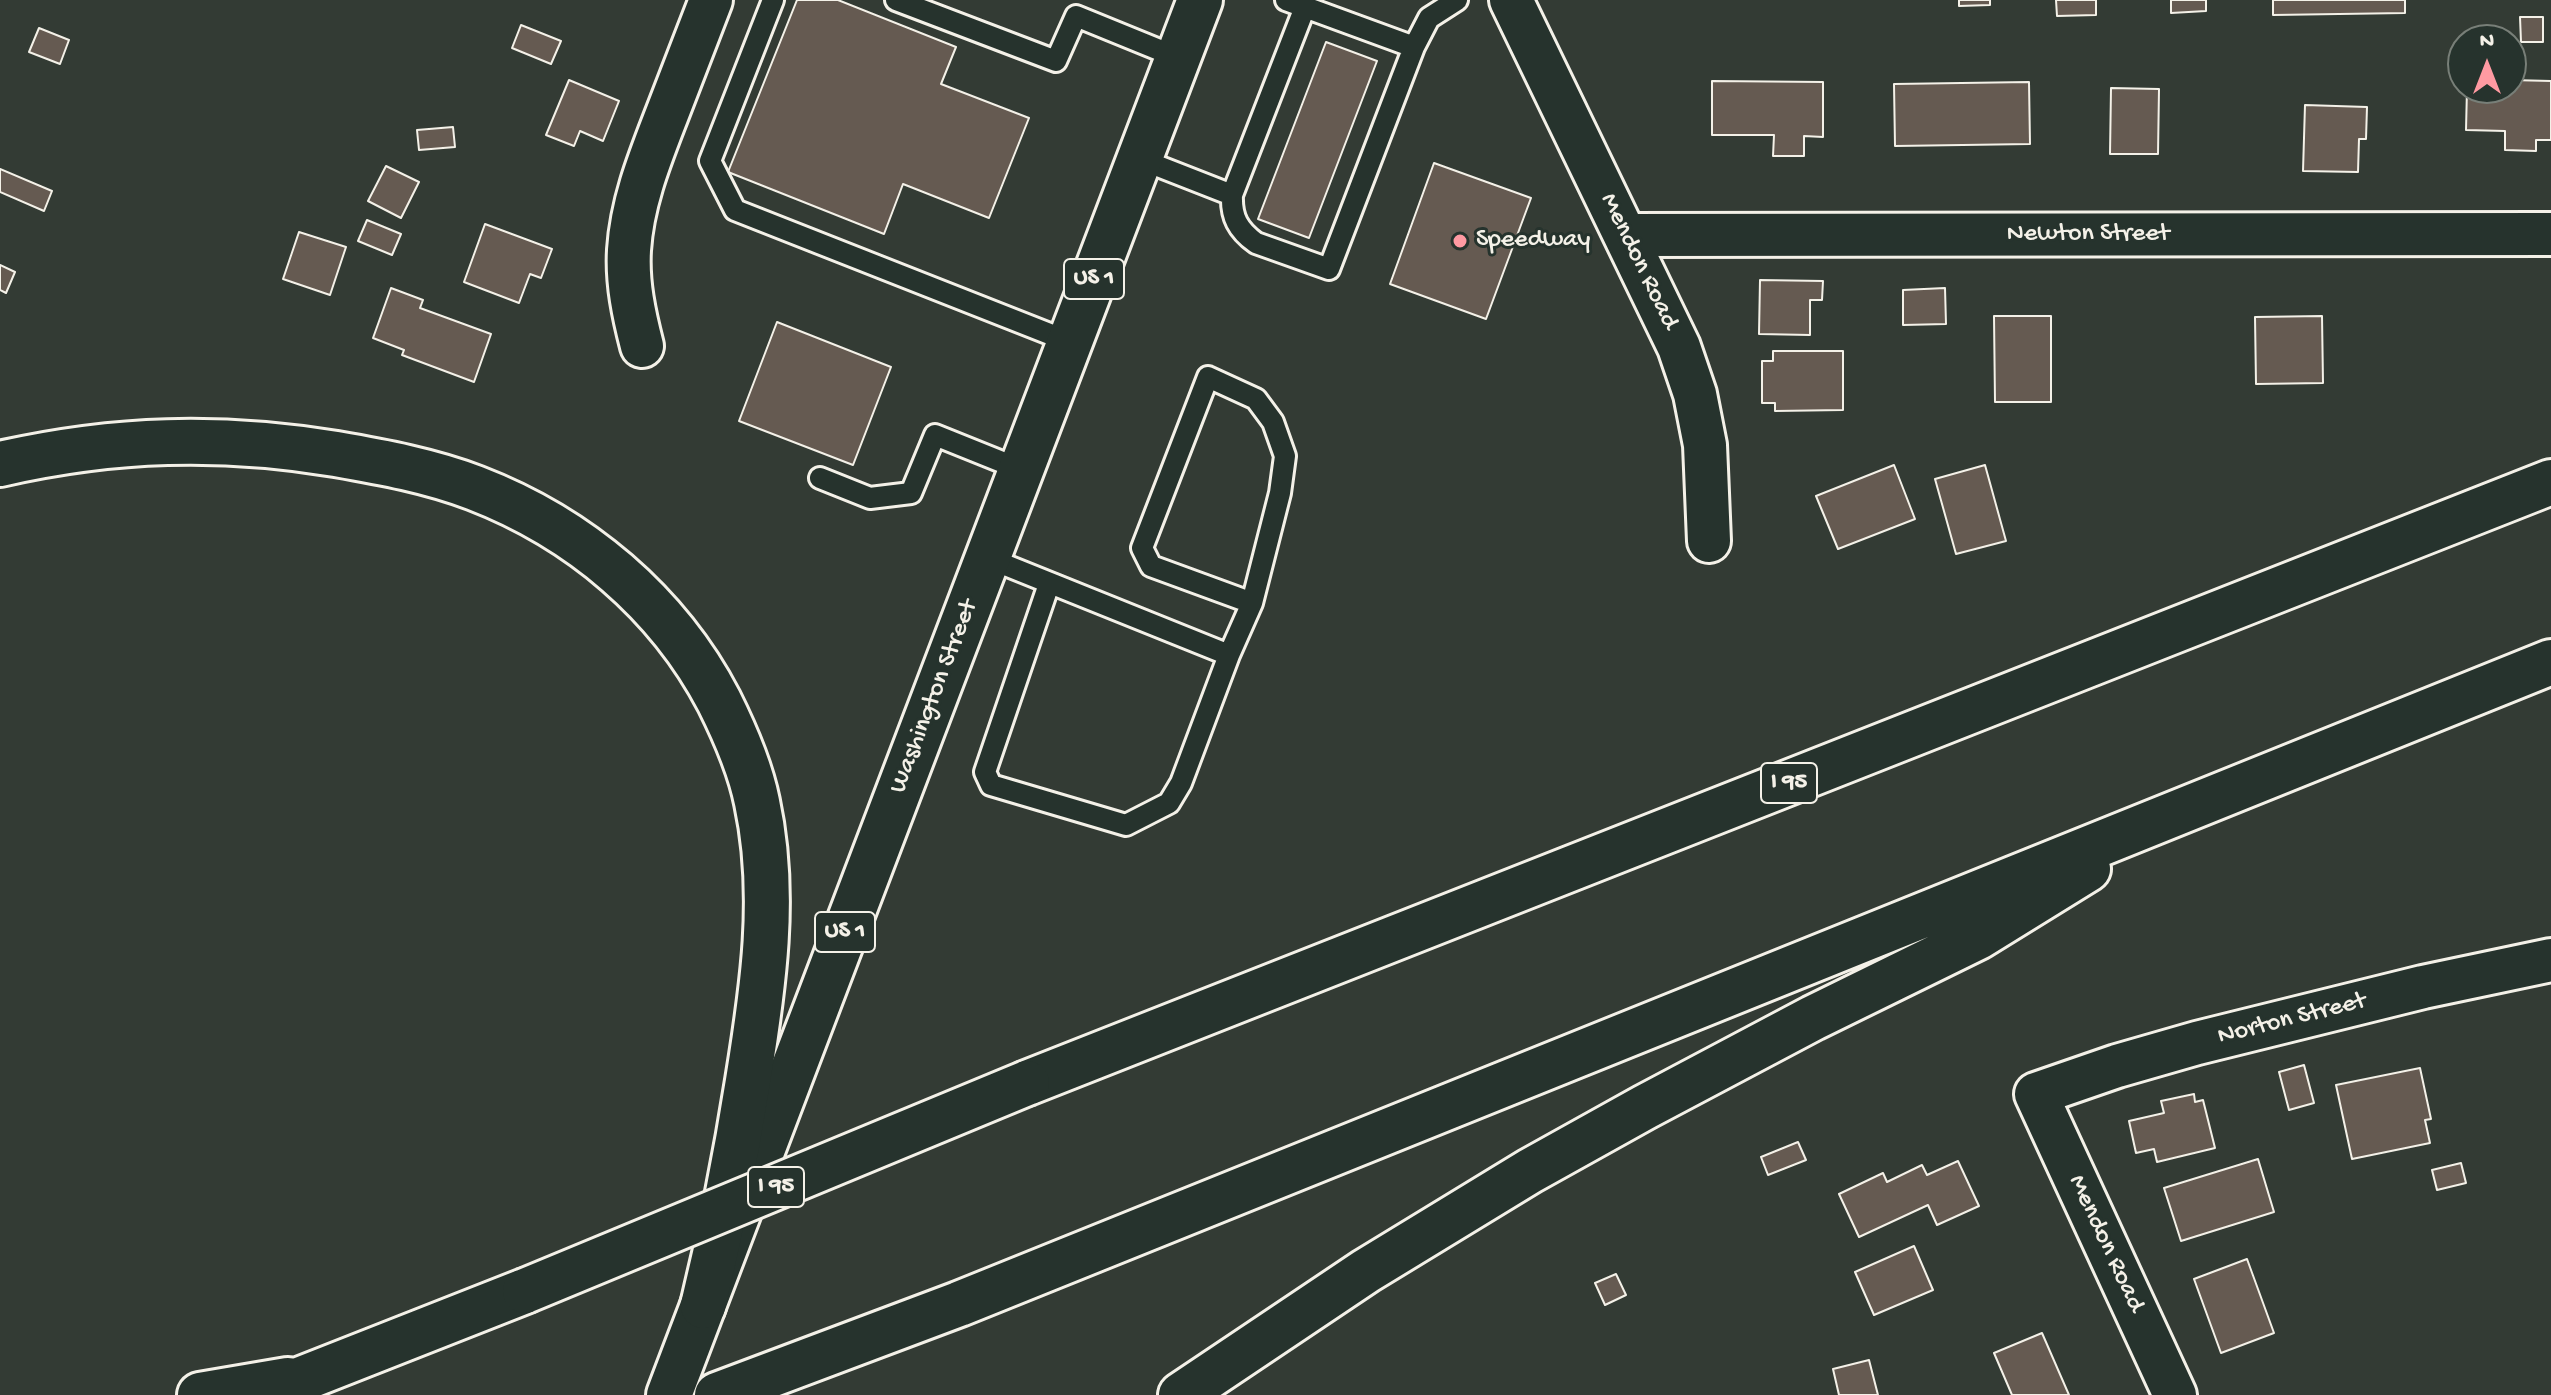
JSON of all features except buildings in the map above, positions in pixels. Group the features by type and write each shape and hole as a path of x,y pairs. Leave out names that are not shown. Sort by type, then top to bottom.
{"main road":[{"name":"Washington Street","path":"669,1395 1200,0"},
{"path":"0,464 89,447 176,440 283,446 402,467 473,487 537,516 616,572 661,616 699,666 732,730 757,802 766,862 767,927 758,1018 734,1162 703,1306"},
{"name":"I 95","path":"261,1395 525,1291 1027,1083 2551,482"},
{"path":"717,1395 959,1304 2551,662"},
{"path":"1181,1395 1366,1271 1530,1171 1813,1018 1978,937 2194,804"},
{"path":"200,1395 310,1376"}],"street":[{"path":"642,346 629,276 633,218 650,158 711,0"},
{"name":"Mendon Road","path":"1511,0 1669,324 1695,394 1705,445 1709,541"},
{"name":"Newton Street","path":"1625,235 2551,234"},
{"name":"Norton Street","path":"2036,1094 2197,1043 2423,987 2551,960"},
{"name":"Mendon Road","path":"2036,1094 2175,1395"}],"lane":[{"path":"773,0 710,161 735,210 1070,342"},
{"path":"896,0 1056,61 1076,16 1179,58"},
{"path":"1414,47 1296,4 1232,195 1233,218 1246,236 1256,243 1329,269 1414,47 1429,18 1457,0"},
{"path":"1140,159 1232,195"},
{"path":"1049,584 985,772 991,785 1126,825 1169,803 1181,783 1252,603 1280,493 1285,456 1273,422 1256,399 1208,377 1142,548 1151,566 1252,603"},
{"path":"820,478 870,498 911,493 935,435 1022,470"},
{"path":"988,558 1229,655"}],"place":[{"name":"Speedway","path":"1460,241"}]}
